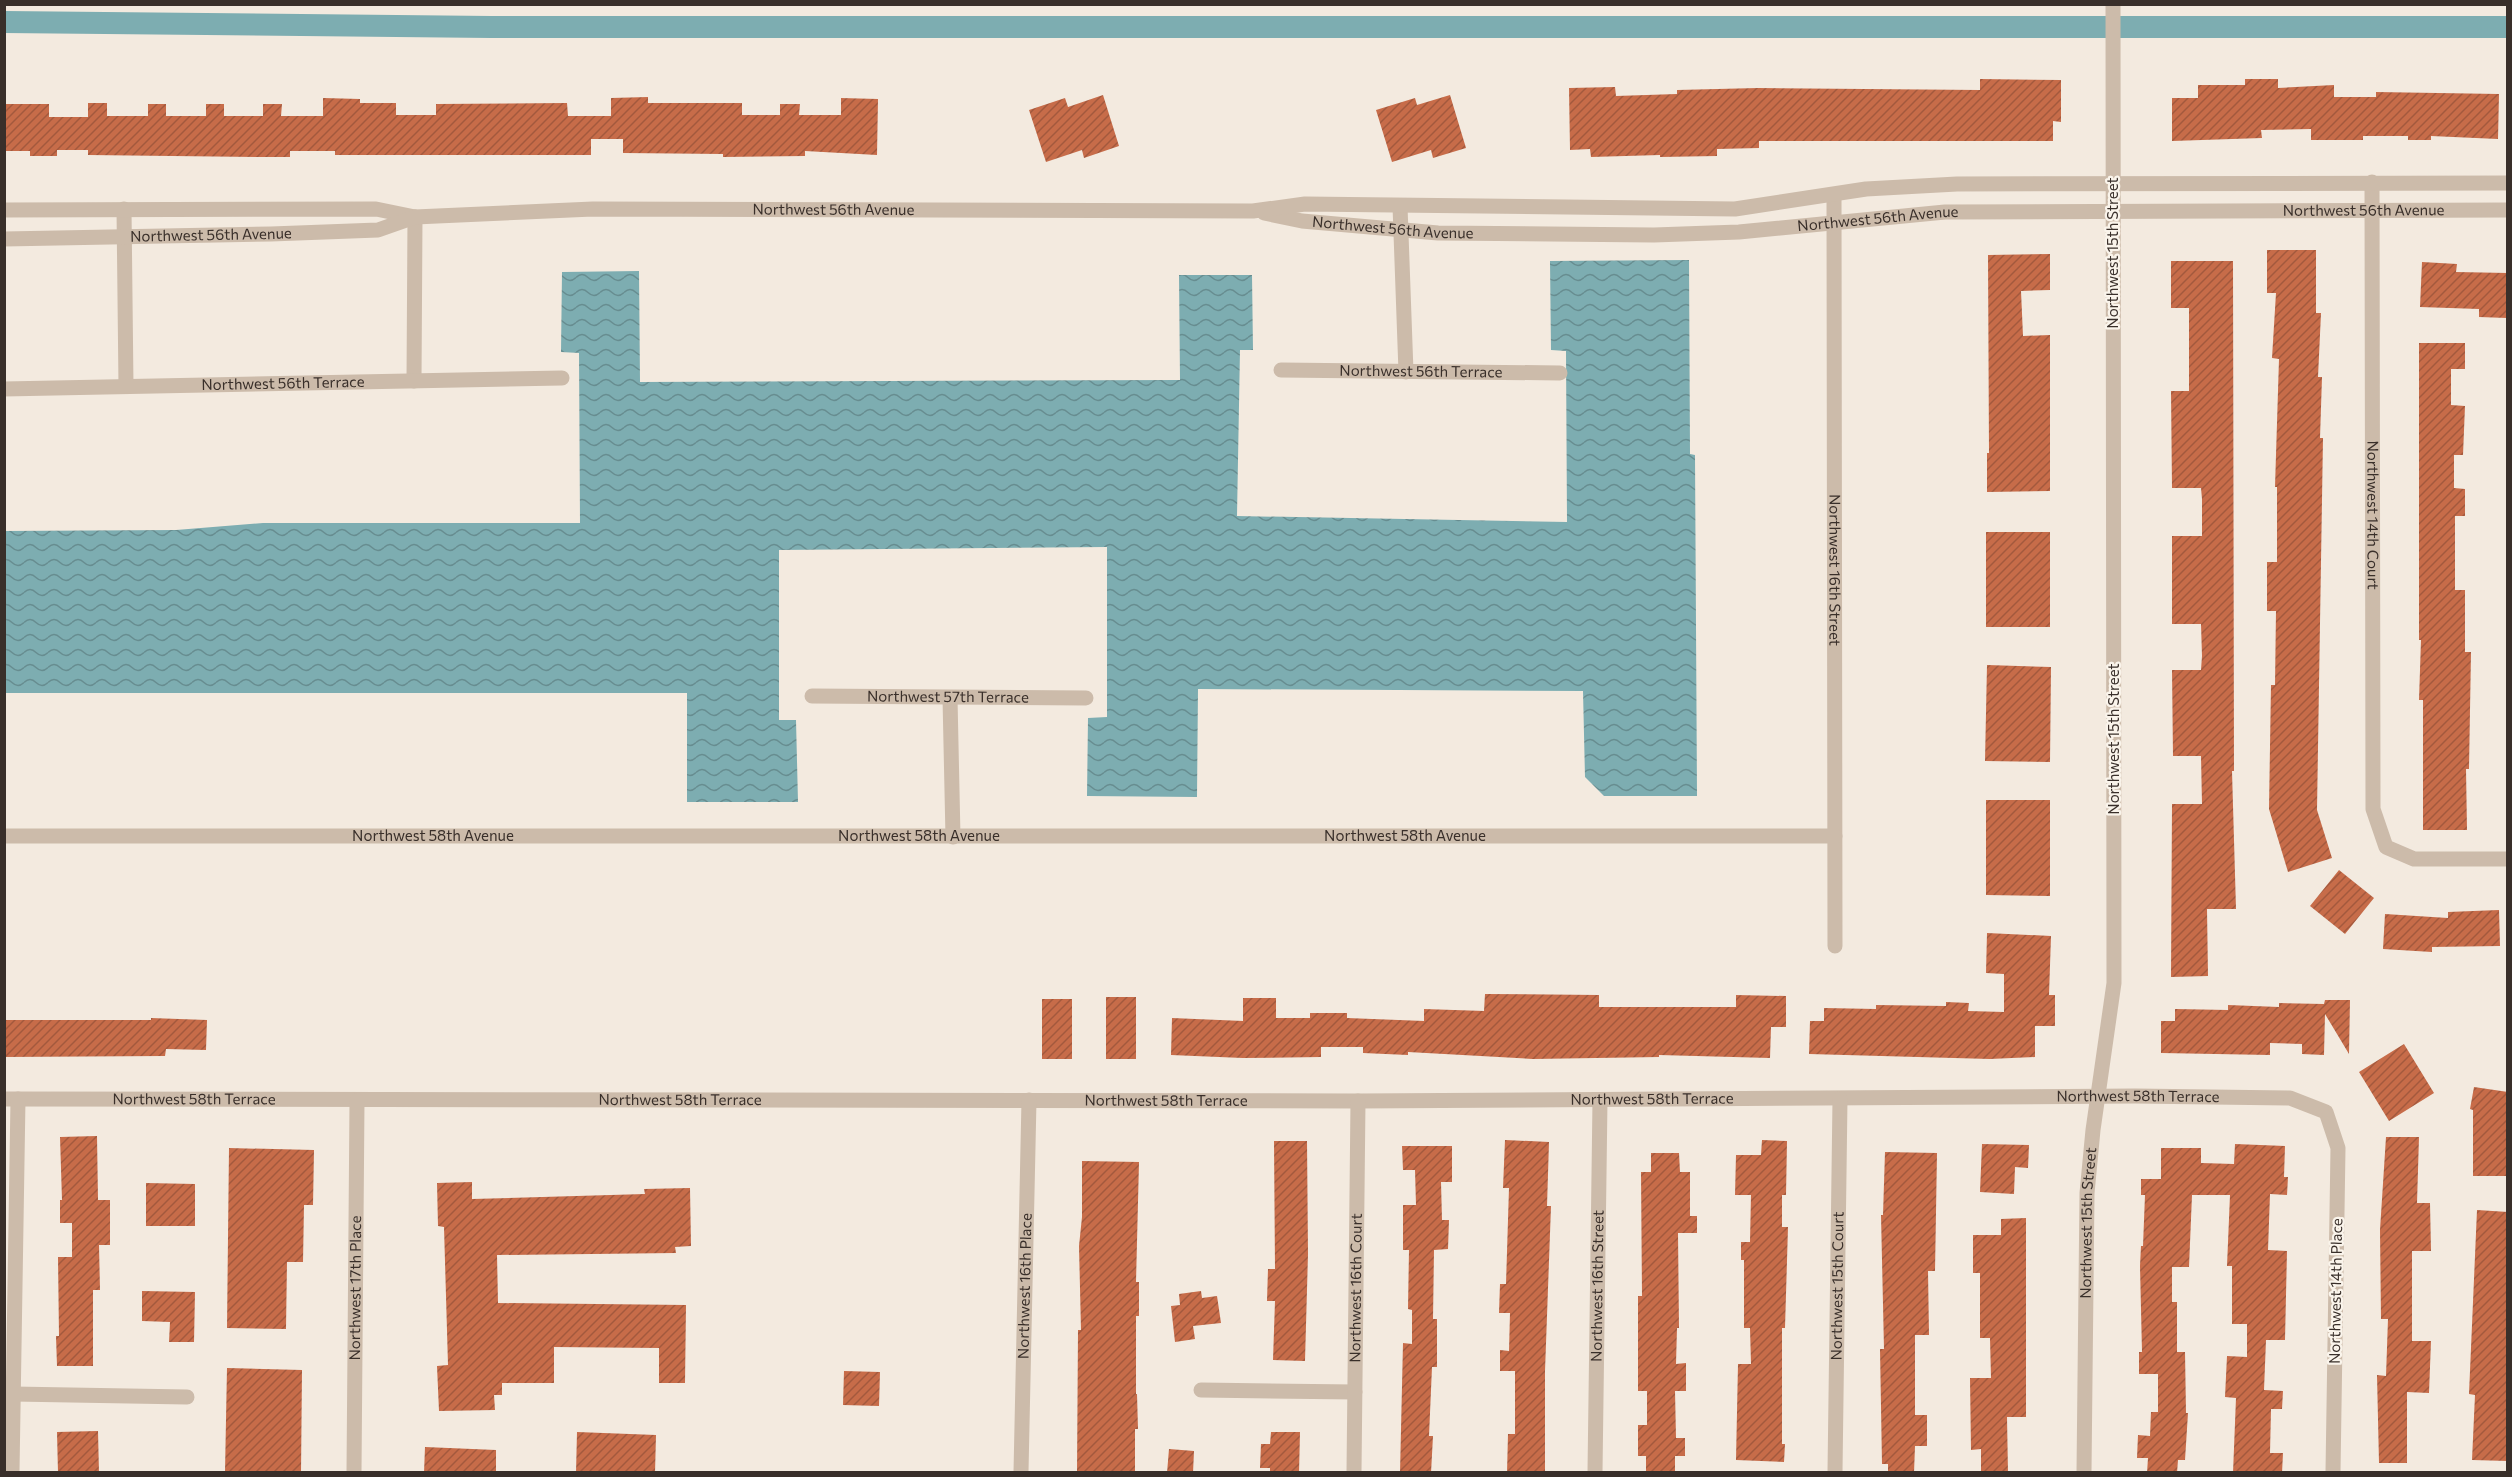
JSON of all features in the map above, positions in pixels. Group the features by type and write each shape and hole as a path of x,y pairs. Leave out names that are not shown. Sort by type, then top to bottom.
{"street":[{"name":"Northwest 15th Street","path":"2084,1473 2087,1193 2114,983 2113,4"},
{"name":"Northwest 14th Court","path":"2372,182 2373,809 2386,847 2414,859 2508,859"},
{"name":"Northwest 56th Avenue","path":"4,210 376,209 415,217 593,209 1252,211 1305,204 1735,209 1866,189 1957,184 2508,183"},
{"name":"Northwest 16th Street","path":"1834,195 1835,946"},
{"path":"1400,206 1406,372"},
{"path":"124,209 126,386"},
{"name":"Northwest 56th Avenue","path":"1252,211 1302,221 1401,231 1483,234 1696,234 1945,212 2508,210"},
{"name":"Northwest 56th Avenue","path":"4,239 378,230 415,217"},
{"path":"414,381 415,217"},
{"name":"Northwest 56th Terrace","path":"1281,370 1560,373"},
{"name":"Northwest 56th Terrace","path":"4,389 562,378"},
{"name":"Northwest 57th Terrace","path":"812,696 1086,698"},
{"path":"950,698 953,837"},
{"name":"Northwest 58th Avenue","path":"4,836 1835,836"},
{"name":"Northwest 58th Terrace","path":"11,1099 1358,1101 2290,1098 2326,1112"},
{"path":"11,1099 12,1473"},
{"name":"Northwest 15th Court","path":"1835,1473 1840,1099"},
{"name":"Northwest 16th Place","path":"1021,1473 1029,1100"},
{"name":"Northwest 16th Street","path":"1595,1473 1600,1100"},
{"name":"Northwest 17th Place","path":"354,1473 357,1101"},
{"name":"Northwest 16th Court","path":"1354,1473 1358,1101"},
{"name":"Northwest 14th Place","path":"2326,1112 2338,1148 2333,1473"},
{"path":"1201,1390 1355,1392"},
{"path":"13,1394 187,1397"}],"water":[{"path":"1689,260 1690,454 1695,455 1697,796 1604,796 1585,777 1583,691 1198,689 1197,797 1087,796 1088,718 1107,717 1107,547 779,550 779,720 796,720 798,802 687,802 687,693 5,693 4,531 176,530 263,523 580,523 579,353 561,352 562,272 639,271 640,382 1180,380 1179,275 1252,275 1253,350 1240,350 1237,516 1567,522 1566,351 1551,350 1550,261"}],"building":[{"path":"1980,79 2061,80 2061,122 2053,121 2053,141 1759,141 1759,148 1717,149 1717,156 1591,157 1590,149 1570,150 1569,88 1615,87 1616,96 1677,94 1677,90 1758,88 1980,90"},
{"path":"2245,79 2278,79 2278,88 2334,85 2334,97 2376,97 2376,92 2499,94 2498,139 2431,136 2431,140 2408,140 2408,136 2363,136 2363,140 2311,140 2311,129 2261,130 2262,138 2172,141 2172,98 2198,98 2198,85 2245,85"},
{"path":"1103,95 1119,146 1084,158 1082,150 1046,162 1029,110 1065,98 1068,107"},
{"path":"1450,95 1466,148 1433,158 1431,150 1392,162 1376,110 1415,98 1417,105"},
{"path":"648,97 648,103 742,103 742,115 780,115 780,104 800,104 799,115 841,115 841,98 878,99 877,155 805,151 805,156 723,157 723,154 623,153 623,139 591,139 591,155 335,155 335,151 290,151 290,157 263,157 88,155 88,150 57,150 57,156 30,156 30,151 4,151 4,104 49,104 49,117 88,117 88,103 107,103 107,116 148,116 148,104 166,104 166,116 206,116 206,104 224,104 224,116 263,116 263,104 282,104 281,116 323,116 323,98 360,99 360,103 396,103 396,115 436,115 436,104 567,103 568,116 611,116 611,98"},
{"path":"2267,250 2316,250 2316,313 2321,313 2318,377 2322,377 2320,438 2323,438 2317,810 2332,858 2288,872 2269,809 2271,685 2275,685 2276,611 2267,611 2267,562 2277,562 2277,487 2275,487 2279,359 2272,358 2276,293 2267,293"},
{"path":"2050,254 2050,290 2021,291 2023,336 2050,335 2050,491 1987,492 1987,453 1989,453 1988,255"},
{"path":"2171,261 2233,261 2234,771 2232,771 2236,909 2207,909 2208,976 2171,977 2172,804 2202,804 2201,756 2173,756 2172,670 2201,670 2202,656 2201,624 2172,624 2172,536 2202,536 2202,499 2201,488 2172,488 2171,391 2189,391 2189,308 2171,308"},
{"path":"2422,262 2457,264 2456,272 2508,273 2507,318 2479,317 2479,309 2420,307"},
{"path":"2419,343 2465,343 2465,369 2451,369 2451,405 2465,406 2463,455 2454,455 2454,488 2465,489 2465,516 2455,516 2455,590 2465,590 2465,652 2471,652 2469,769 2466,769 2467,830 2423,830 2423,700 2419,700 2421,640 2419,640"},
{"path":"1986,532 2050,532 2050,627 1986,627"},
{"path":"1987,665 2051,667 2050,762 1985,761"},
{"path":"1986,800 2050,800 2050,896 1986,895"},
{"path":"2339,870 2374,898 2345,934 2310,906"},
{"path":"2499,910 2500,946 2432,947 2432,952 2383,949 2385,914 2448,918 2448,912"},
{"path":"1987,933 2051,936 2049,995 2055,995 2055,1026 2035,1026 2035,1057 1990,1059 1809,1054 1810,1021 1824,1021 1824,1008 1876,1009 1876,1005 1946,1006 1946,1002 1969,1003 1968,1011 2004,1012 2004,974 1986,973"},
{"path":"1485,994 1599,995 1599,1007 1736,1007 1736,995 1786,996 1786,1027 1771,1027 1770,1058 1659,1055 1659,1057 1533,1059 1408,1052 1408,1055 1363,1053 1363,1047 1321,1047 1321,1057 1243,1058 1171,1055 1172,1018 1243,1021 1243,998 1276,998 1276,1018 1310,1018 1310,1013 1347,1013 1347,1018 1424,1021 1424,1009 1484,1011"},
{"path":"1106,997 1136,997 1136,1059 1106,1059"},
{"path":"1042,999 1072,999 1072,1059 1042,1059"},
{"path":"2325,1000 2350,1000 2349,1054 2325,1014 2324,1055 2302,1054 2302,1044 2270,1043 2270,1055 2161,1053 2161,1021 2175,1021 2175,1009 2228,1010 2228,1005 2279,1007 2279,1003 2324,1004"},
{"path":"151,1018 207,1020 206,1050 166,1049 165,1056 4,1057 4,1020 151,1020"},
{"path":"2404,1044 2434,1093 2389,1121 2359,1072"},
{"path":"2474,1087 2508,1092 2508,1176 2473,1176 2473,1110 2470,1109"},
{"path":"97,1136 98,1200 110,1200 110,1245 99,1245 100,1290 93,1290 93,1366 57,1366 58,1257 72,1257 72,1223 60,1223 60,1200 62,1200 60,1137"},
{"path":"2386,1137 2419,1137 2417,1203 2430,1203 2431,1251 2412,1251 2412,1341 2431,1341 2429,1393 2407,1392 2407,1463 2379,1463 2377,1375 2386,1376 2388,1319 2381,1319 2380,1230"},
{"path":"1505,1140 1549,1142 1547,1206 1551,1206 1545,1371 1545,1473 1507,1473 1508,1434 1515,1434 1515,1371 1500,1371 1500,1350 1509,1351 1510,1313 1499,1313 1500,1284 1506,1284 1509,1188 1503,1188"},
{"path":"1762,1140 1787,1141 1786,1195 1782,1195 1782,1227 1788,1227 1785,1328 1782,1328 1784,1462 1736,1460 1738,1364 1751,1364 1750,1328 1744,1328 1744,1260 1741,1260 1741,1242 1750,1242 1751,1195 1735,1195 1736,1155 1761,1155"},
{"path":"1274,1141 1307,1141 1308,1254 1305,1361 1273,1360 1275,1301 1267,1301 1268,1269 1275,1269"},
{"path":"1982,1144 2029,1145 2028,1168 2015,1167 2014,1194 1980,1192"},
{"path":"2235,1144 2285,1146 2284,1177 2288,1177 2287,1195 2270,1194 2268,1250 2287,1251 2285,1340 2266,1340 2264,1390 2283,1391 2282,1409 2271,1409 2270,1453 2283,1453 2282,1473 2233,1473 2236,1398 2225,1397 2227,1356 2247,1357 2247,1324 2232,1324 2232,1266 2227,1266 2230,1195 2192,1195 2189,1267 2172,1267 2172,1302 2177,1302 2177,1352 2185,1352 2186,1413 2188,1413 2185,1460 2178,1460 2177,1473 2147,1473 2148,1458 2137,1458 2138,1435 2150,1436 2151,1412 2158,1412 2158,1374 2139,1374 2139,1352 2142,1352 2140,1266 2145,1195 2141,1195 2141,1179 2161,1179 2161,1148 2201,1148 2201,1163 2234,1164"},
{"path":"1402,1146 1452,1146 1452,1182 1441,1182 1442,1220 1449,1220 1448,1249 1434,1250 1433,1319 1437,1319 1437,1367 1432,1367 1429,1436 1433,1436 1431,1473 1400,1473 1403,1343 1412,1344 1412,1310 1408,1309 1409,1250 1403,1250 1403,1205 1416,1205 1415,1170 1403,1170"},
{"path":"229,1148 314,1150 313,1205 304,1205 303,1262 287,1262 286,1329 227,1328"},
{"path":"1885,1152 1937,1153 1935,1271 1928,1271 1929,1335 1915,1335 1915,1415 1927,1415 1927,1446 1915,1446 1914,1473 1888,1473 1888,1464 1882,1464 1880,1349 1884,1349 1881,1215 1883,1215"},
{"path":"1651,1153 1679,1153 1680,1172 1690,1172 1690,1216 1697,1216 1697,1233 1678,1233 1679,1328 1677,1328 1676,1364 1686,1363 1686,1391 1675,1391 1676,1438 1685,1438 1685,1456 1675,1456 1675,1473 1646,1473 1646,1456 1638,1456 1638,1425 1647,1425 1647,1391 1638,1391 1638,1296 1642,1296 1641,1172 1651,1172"},
{"path":"1082,1161 1139,1162 1136,1282 1139,1282 1139,1316 1136,1316 1138,1429 1135,1429 1135,1473 1077,1473"},
{"path":"472,1182 472,1199 645,1194 644,1189 690,1188 691,1246 675,1247 676,1253 497,1255 498,1303 686,1305 685,1383 659,1383 659,1348 554,1347 554,1383 502,1383 502,1395 494,1395 495,1410 439,1411 437,1366 448,1365 444,1227 438,1226 437,1183"},
{"path":"146,1183 195,1184 195,1226 146,1226"},
{"path":"2477,1210 2508,1212 2508,1461 2472,1460 2475,1395 2469,1394"},
{"path":"2026,1218 2026,1417 2007,1417 2008,1473 1981,1473 1981,1449 1971,1450 1970,1378 1991,1378 1990,1338 1980,1338 1980,1273 1973,1273 1973,1235 2001,1235 2001,1219"},
{"path":"142,1291 195,1292 194,1342 169,1342 170,1322 142,1321"},
{"path":"1201,1291 1202,1298 1217,1296 1221,1323 1193,1326 1195,1339 1175,1342 1171,1306 1180,1305 1179,1294"},
{"path":"227,1368 302,1370 301,1473 225,1472"},
{"path":"844,1371 880,1372 879,1406 843,1405"},
{"path":"98,1431 99,1473 58,1473 57,1432"},
{"path":"577,1432 656,1435 655,1473 576,1473"},
{"path":"1271,1432 1300,1432 1299,1473 1270,1473 1270,1468 1260,1468 1261,1444 1270,1444"},
{"path":"425,1447 496,1450 496,1473 424,1473"},
{"path":"1169,1449 1194,1451 1193,1473 1167,1473"}],"waterway":[{"path":"4,22 491,27 2508,27"}]}
